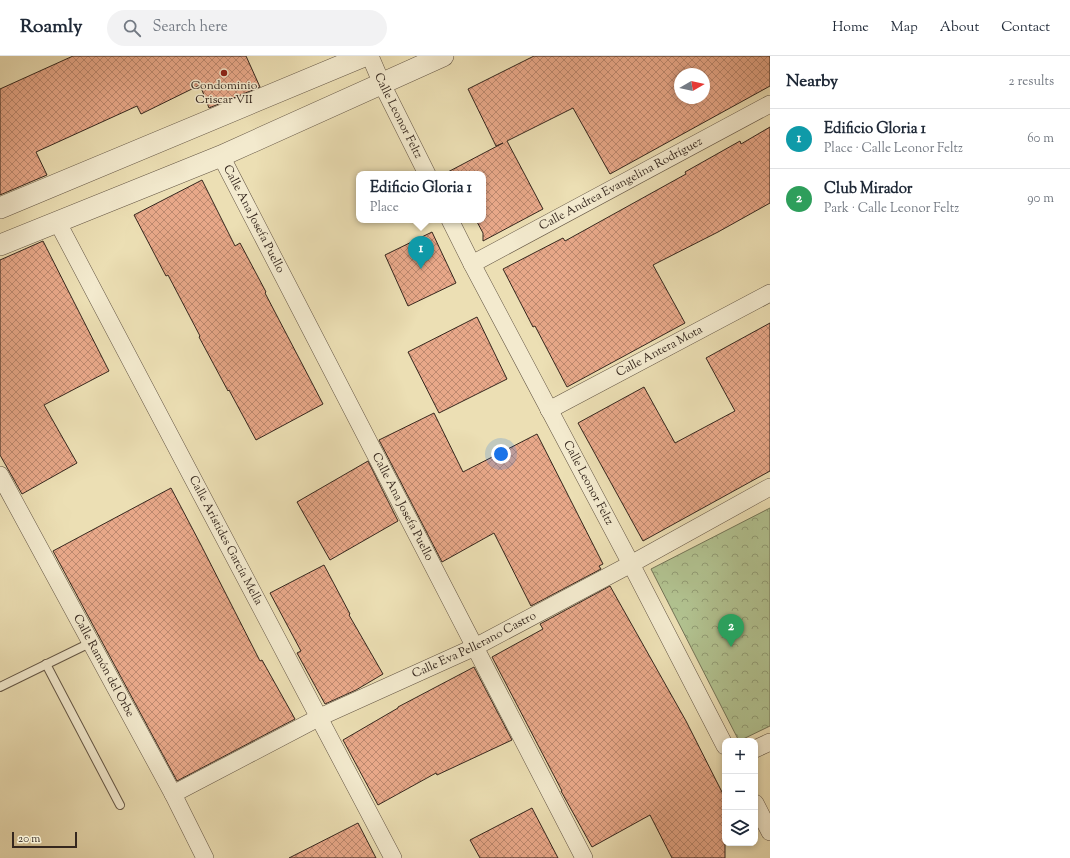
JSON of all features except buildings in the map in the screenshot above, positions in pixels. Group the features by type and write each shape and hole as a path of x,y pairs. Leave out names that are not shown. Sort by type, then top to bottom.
{"street":[{"path":"0,208 364,56"},
{"name":"Calle Leonor Feltz","path":"370,56 382,84 426,171"},
{"path":"0,245 221,156 443,56"},
{"name":"Calle Andrea Evangelina Rodríguez","path":"472,264 770,104"},
{"name":"Calle Ana Josefa Puello","path":"221,156 584,858"},
{"name":"Calle Arístides García Mella","path":"58,222 393,858"},
{"name":"Calle Leonor Feltz","path":"452,223 722,740"},
{"name":"Calle Antera Mota","path":"549,410 770,293"},
{"name":"Calle Ramón del Orbe","path":"0,475 173,794 205,858"},
{"name":"Calle Eva Pellerano Castro","path":"173,794 320,717 475,647 631,564 770,487"},
{"path":"758,748 770,742"},
{"path":"758,809 770,832"}],"lane":[{"path":"0,687 90,643"},
{"path":"46,664 120,805"}],"green space":[{"path":"770,508 770,726 745,738 737,738 651,569"}],"place":[{"name":"Condominio Criscar VII","path":"224,73"},
{"name":"Edificio Gloria 1","path":"421,269"},
{"name":"Club Mirador","path":"731,647"}]}
